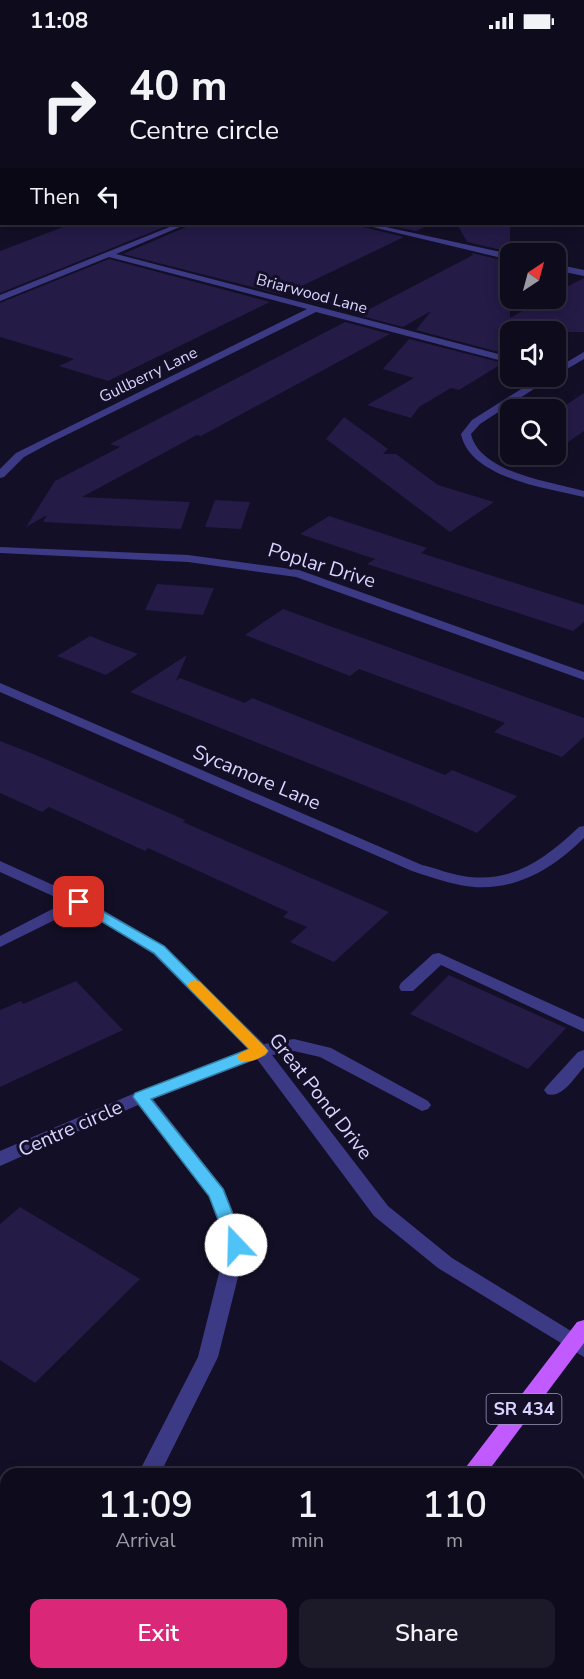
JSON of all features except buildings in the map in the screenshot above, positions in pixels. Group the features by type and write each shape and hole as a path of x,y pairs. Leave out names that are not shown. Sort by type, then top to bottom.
{"main road":[{"name":"SR 434","path":"479,1468 580,1340"}],"street":[{"path":"0,298 180,225"},
{"path":"369,225 500,254"},
{"name":"Briarwood Lane","path":"107,254 500,357"},
{"path":"566,269 584,273"},
{"name":"Gullberry Lane","path":"0,475 20,455 46,441 314,309"},
{"path":"566,366 584,355"},
{"path":"532,387 476,422 466,434 470,448 483,462 499,469 584,494"},
{"name":"Poplar Drive","path":"0,550 190,558 260,566 299,574 584,676"},
{"name":"Sycamore Lane","path":"0,687 417,868 469,882 504,882 534,872 562,852 584,830"},
{"name":"Great Pond Drive","path":"0,866 79,902 159,950 260,1051 381,1211 445,1263 580,1340"},
{"path":"0,942 79,902"},
{"path":"407,987 439,958 584,1026"},
{"name":"Centre circle","path":"0,1159 141,1097 260,1051 294,1045 325,1052 422,1105"},
{"path":"553,1090 584,1056"},
{"name":"Centre circle","path":"141,1097 217,1194 236,1245 208,1357 152,1468"}],"slow traffic":[{"path":"195,985 260,1051 245,1057"}],"route":[{"path":"79,902 159,950 260,1051 141,1097 217,1194 236,1245"}]}
